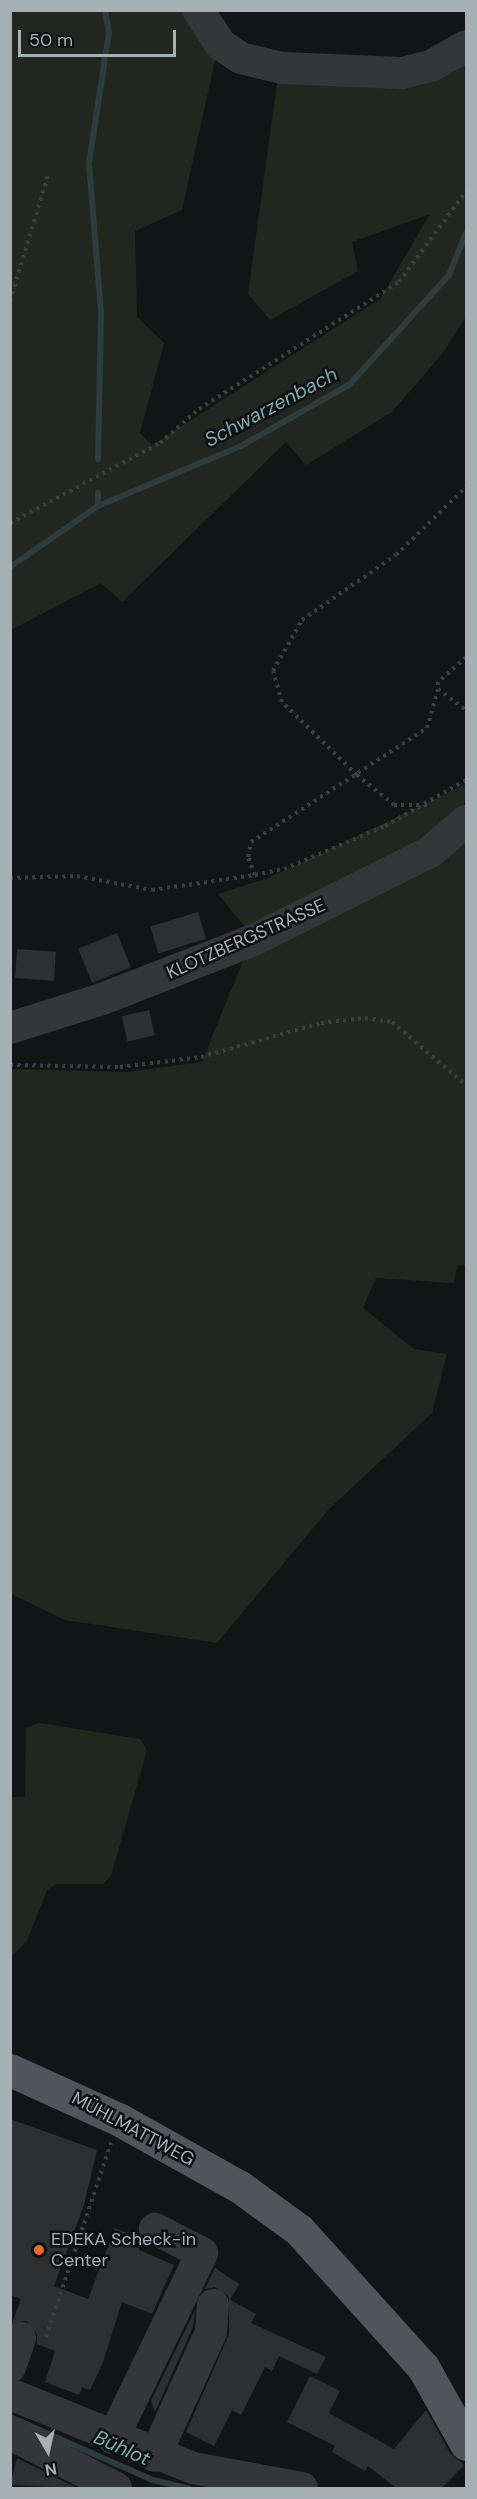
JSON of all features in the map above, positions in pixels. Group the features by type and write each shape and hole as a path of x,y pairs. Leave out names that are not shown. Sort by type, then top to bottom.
{"main road":[{"name":"MÜHLMATTWEG","path":"10,2070 120,2120 252,2195 299,2230 380,2314 423,2367 466,2444"}],"street":[{"path":"198,10 220,45 241,58 282,68 402,73 431,66 466,46"},
{"name":"KLOTZBERGSTRASSE","path":"10,1028 256,939 430,852 466,821"},
{"path":"113,2438 202,2253 155,2229"},
{"path":"155,2456 211,2332 213,2305"},
{"path":"10,2394 155,2456 302,2488"},
{"path":"10,2434 116,2488"}],"path":[{"path":"10,301 48,175"},
{"path":"10,523 160,443 200,410 399,282 466,191"},
{"path":"427,805 394,805 357,776 282,702 273,671 302,620 396,555 466,487"},
{"path":"255,875 248,857 251,842 357,776 427,728 438,682 466,657"},
{"path":"438,689 466,710"},
{"path":"10,878 46,873 152,890 284,869 427,805 466,780"},
{"path":"10,1065 120,1067 201,1057 321,1023 365,1018 392,1022 466,1085"},
{"path":"20,2349 120,2120"}],"shaded area":[{"path":"11,11 190,11 216,56 182,210 135,231 137,317 164,343 140,433 152,445 380,299 430,214 352,242 358,271 270,320 248,294 278,76 466,61 466,317 442,354 392,412 306,465 286,442 122,602 101,583 11,630"},
{"path":"466,784 466,800 453,822 250,933 218,894 271,877"},
{"path":"466,840 466,1265 457,1266 454,1283 376,1278 363,1308 414,1349 447,1354 432,1413 330,1508 217,1643 65,1620 11,1594 10,1069 127,1072 202,1062 247,951"},
{"path":"40,1723 140,1739 147,1750 111,1876 103,1884 57,1884 47,1890 27,1941 11,1957 11,1797 25,1797 26,1728"}],"building":[{"path":"198,912 206,939 158,953 150,927"},
{"path":"117,933 131,967 92,983 78,949"},
{"path":"17,949 56,952 54,981 15,978"},
{"path":"149,1010 155,1035 128,1042 122,1016"},
{"path":"10,2119 97,2150 84,2205 54,2286 88,2299 115,2228 141,2240 139,2250 174,2265 152,2314 122,2302 102,2365 90,2390 82,2387 79,2395 45,2382 55,2351 37,2344 37,2334 26,2321 12,2323 21,2299 10,2295"},
{"path":"215,2268 239,2284 230,2300 256,2314 251,2323 326,2357 317,2374 279,2356 272,2371 265,2367 241,2415 232,2410 214,2446 186,2432 229,2334 229,2297 215,2287 205,2289"},
{"path":"195,2310 193,2327 155,2412 151,2401"},
{"path":"310,2376 340,2391 329,2413 394,2449 426,2410 450,2453 464,2465 442,2488 396,2488 368,2466 365,2471 332,2452 335,2446 287,2422"},
{"path":"17,2458 77,2488 10,2485"}],"waterway":[{"name":"Schwarzenbach","path":"98,459 101,312 89,163 109,33 105,10"},
{"name":"Schwarzenbach","path":"98,493 98,506 241,446 349,385 449,275 466,233"},
{"name":"Schwarzenbach","path":"10,567 98,506"},
{"name":"Bühlot","path":"10,2417 153,2480 189,2488"}],"place":[{"name":"EDEKA Scheck-in Center","path":"39,2250"}]}
